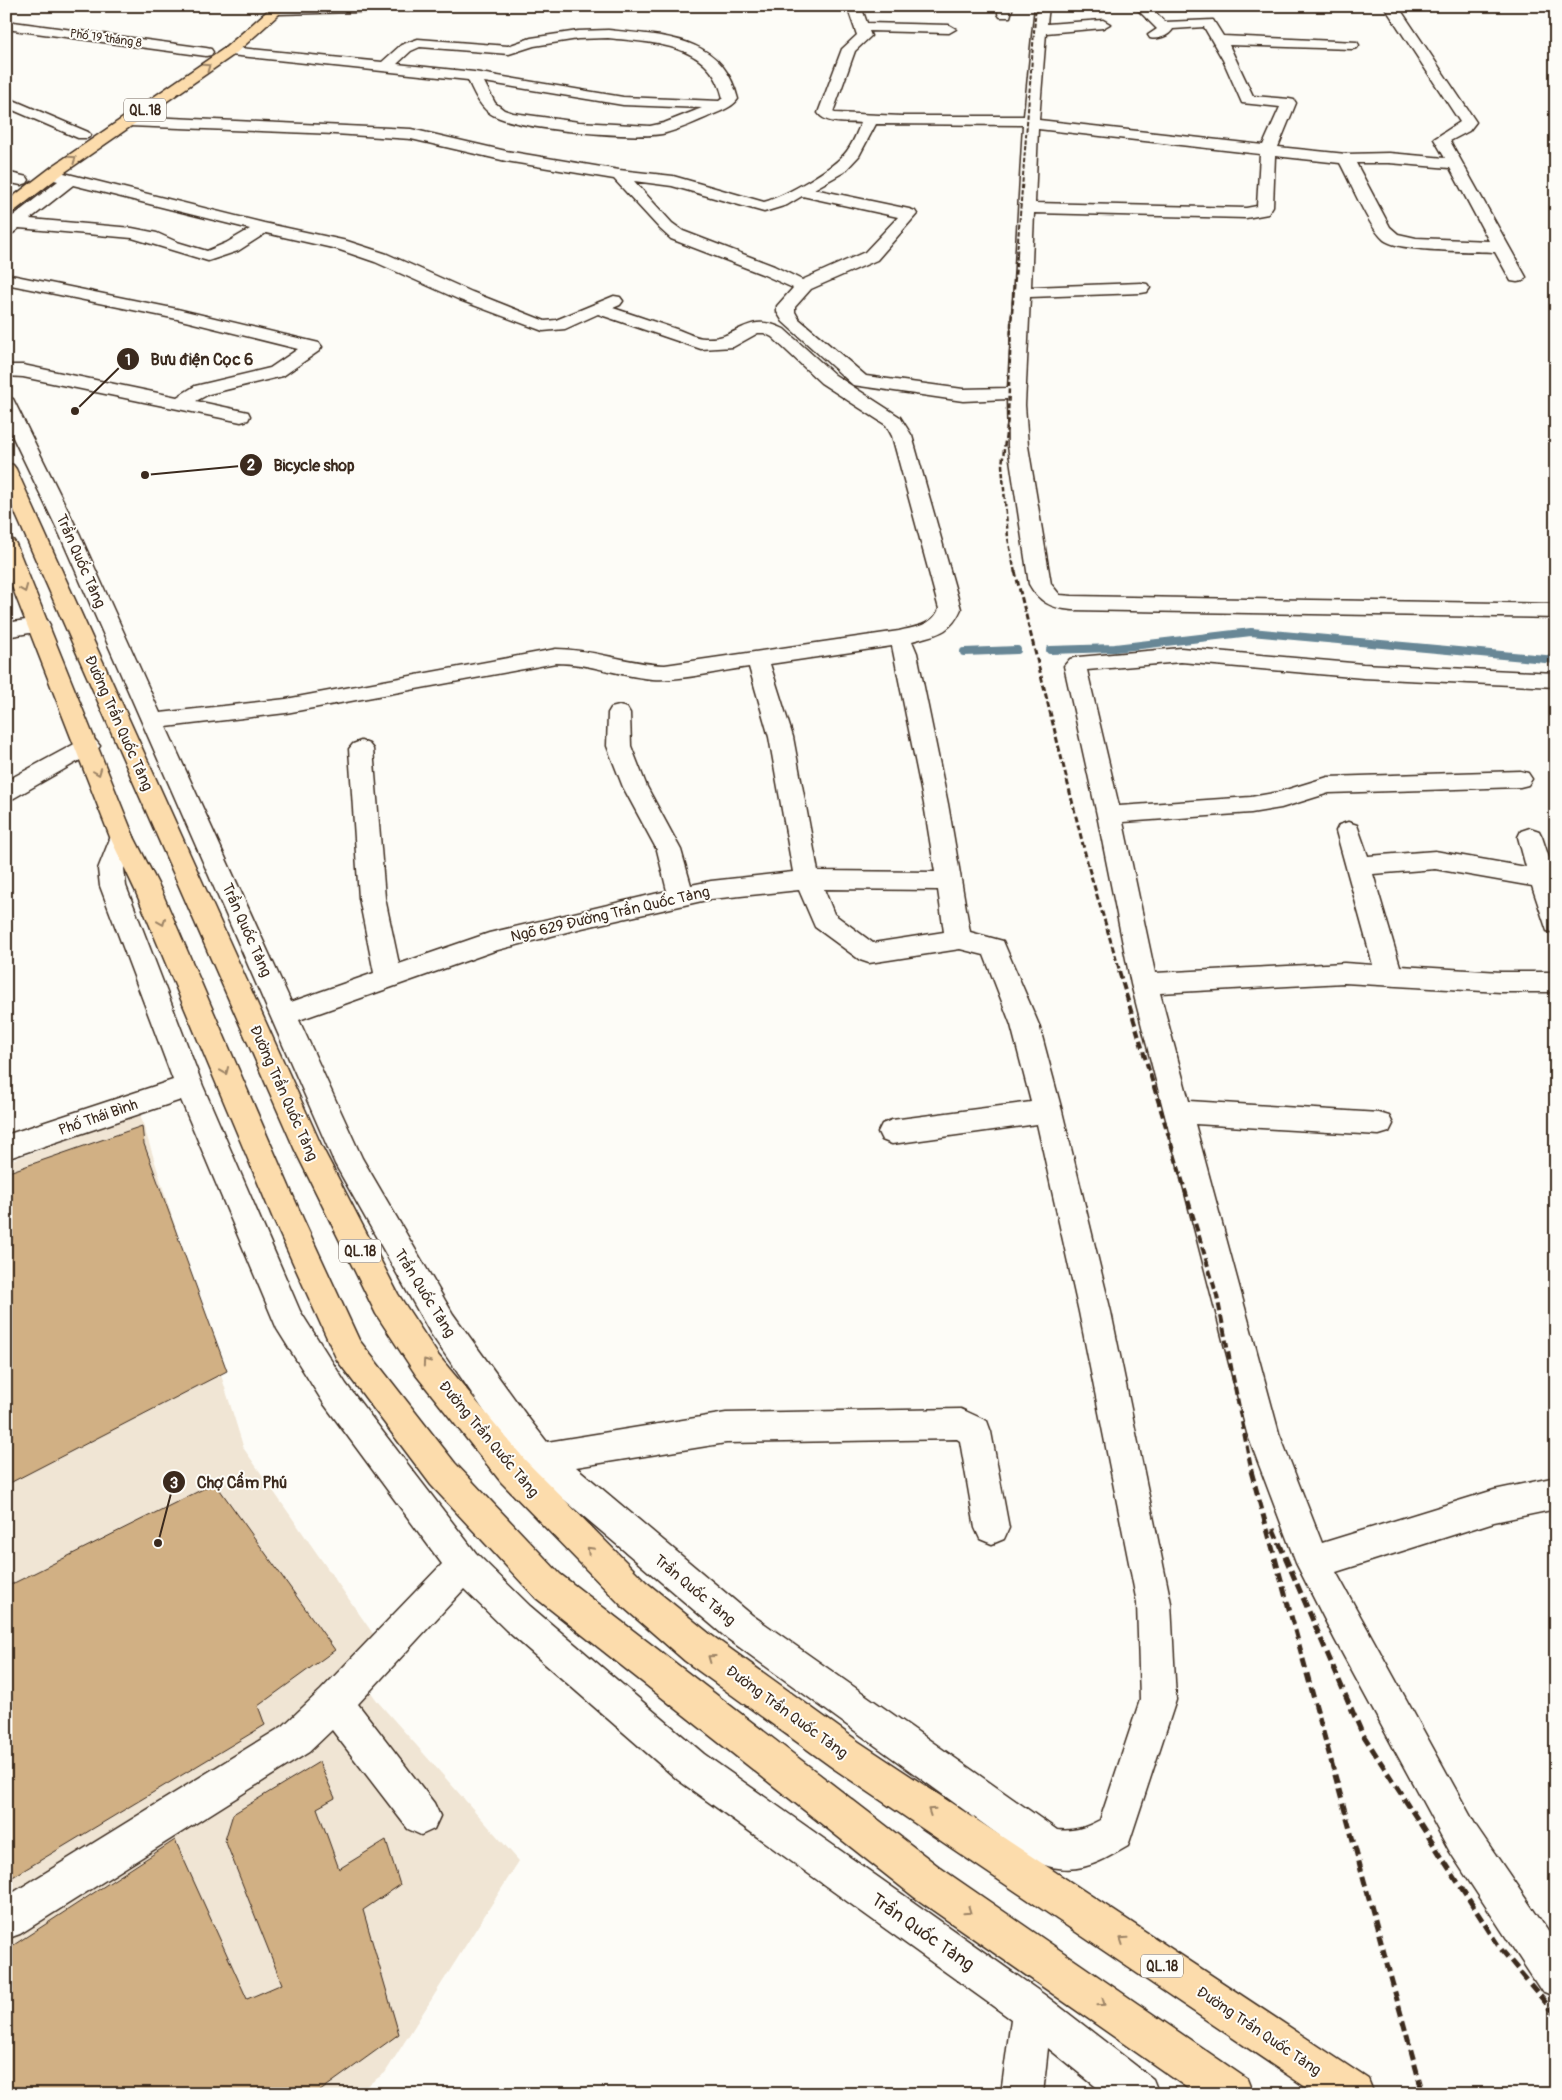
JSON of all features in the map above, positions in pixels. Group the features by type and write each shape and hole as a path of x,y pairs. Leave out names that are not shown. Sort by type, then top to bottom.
{"highway":[{"name":"QL.18","path":"6,190 14,179 206,52 259,6"},
{"name":"QL.18","path":"9,221 52,175 230,51 280,8"},
{"name":"Đường Trần Quốc Tảng","path":"6,469 308,1148 387,1304 427,1365 513,1471 634,1594 714,1660 846,1755 1353,2094"},
{"path":"6,545 88,746 122,837 148,890 289,1221 348,1350 437,1466 548,1586 928,1883 1232,2094"}],"street":[{"path":"280,8 437,6"},
{"path":"854,6 863,39 849,49 825,113 827,116 870,120 1027,120 1031,124 1268,151 1346,159 1389,158 1456,164"},
{"path":"1042,6 1031,124 1017,399 1018,446 1040,584 1046,595 1056,602 1556,611"},
{"path":"1140,6 1166,30 1151,36"},
{"path":"1391,6 1468,122 1464,128 1442,139 1517,277"},
{"path":"1027,208 1112,208 1255,213 1262,211 1266,206 1268,151 1289,103 1247,100 1235,69 1220,40 1208,23 1163,26"},
{"path":"1040,30 1103,24"},
{"name":"Phố 19 tháng 8","path":"6,25 206,52"},
{"path":"861,27 949,29"},
{"path":"384,68 406,48 418,43 509,50 532,42 578,35 608,34 670,42 706,56 727,82 730,98 722,105 661,129 628,131 534,121 501,115 487,104 474,76"},
{"path":"1220,40 1352,45"},
{"path":"230,51 474,76 623,101 722,105"},
{"path":"6,101 83,135"},
{"path":"129,121 411,134 506,156 619,175 673,181 764,207 781,202 838,169 854,153 870,120"},
{"path":"1346,159 1383,229 1392,238 1416,243 1501,247"},
{"path":"52,175 264,228 341,245 381,258 466,296 543,326 559,325 620,299"},
{"path":"619,175 666,226 677,235 768,270 802,286 871,256 909,214 800,191"},
{"path":"9,221 70,180"},
{"path":"9,221 132,233 151,237 171,246 208,256 232,247 264,228"},
{"path":"6,279 187,316 312,345 313,348 276,372 202,390 180,403"},
{"path":"802,286 802,290 786,306 786,312 792,322 860,381 963,395 1017,399"},
{"path":"1022,292 1141,288"},
{"path":"152,721 286,706 556,656 591,659 653,672 757,658 903,644 946,621 950,609 902,436 893,421 828,379 778,333 768,328 753,328 727,343 701,344 598,308"},
{"path":"6,370 23,371 242,416"},
{"name":"Trần Quốc Tảng","path":"6,403 70,535 350,1164 442,1324 514,1426 540,1458 740,1627 1050,1848 1070,1851 1093,1845 1115,1832 1158,1700 1154,1603 1095,1312 1048,1111"},
{"path":"6,630 38,625"},
{"path":"903,644 936,804 960,939"},
{"path":"1556,680 1364,671 1181,655 1078,664 1075,666 1109,815 1144,984 1263,1433 1313,1563 1347,1628 1463,1839 1556,1978"},
{"path":"757,658 782,737 807,880 824,920 869,953 960,939 994,948 1025,1025 1048,1111 892,1132"},
{"path":"619,713 619,746 635,787 669,850 680,897"},
{"path":"6,792 88,746"},
{"path":"361,749 372,898 388,977"},
{"path":"1109,815 1251,805 1281,800 1328,784 1520,779"},
{"path":"1348,831 1389,974"},
{"name":"Trần Quốc Tảng","path":"122,837 110,870 112,886 189,1086 288,1318 335,1394 464,1565 518,1618 691,1767 1044,2020 1138,2094"},
{"path":"1530,837 1556,924"},
{"path":"1358,866 1435,860 1543,878"},
{"name":"Ngõ 629 Đường Trần Quốc Tảng","path":"283,1015 489,942 582,918 712,890 807,880 949,881"},
{"path":"1144,984 1344,972 1501,982 1556,982"},
{"name":"Phố Thái Bình","path":"6,1147 189,1086"},
{"path":"1177,1112 1379,1124"},
{"path":"540,1458 726,1428 961,1424 975,1432 992,1528"},
{"path":"1313,1563 1494,1506 1556,1493"},
{"path":"6,1920 296,1739 334,1703 464,1565"},
{"path":"334,1703 421,1816"},
{"path":"1022,2094 1044,2020"}],"shaded area":[{"path":"140,1114 244,1449 376,1638 352,1666 378,1702 519,1861 385,2073 355,2094 6,2094 6,1162"}],"building":[{"path":"142,1126 144,1144 227,1371 6,1485 6,1173"},
{"path":"215,1483 335,1650 258,1706 265,1725 6,1881 6,1587"},
{"path":"319,1762 335,1798 317,1808 339,1869 386,1840 400,1885 363,1910 399,2034 316,2094 6,2094 6,1950 175,1840 247,1999 282,1984 225,1840 233,1814"}],"waterway":[{"path":"1050,650 1115,648 1251,632 1556,660"},
{"path":"964,652 1017,650"}],"railway":[{"path":"1017,254 1036,6"},
{"path":"1015,573 1008,538 1002,465 1008,418 1011,324 1017,253"},
{"path":"1015,571 1089,869 1120,972"},
{"path":"1119,971 1217,1296 1252,1473"},
{"path":"1251,1471 1423,2094"},
{"path":"1273,1529 1362,1733 1500,1948 1556,2015"}],"place":[{"name":"Bưu điện Cọc 6","path":"75,411"},
{"name":"Bicycle shop","path":"145,475"},
{"name":"Chợ Cẩm Phú","path":"158,1543"}]}
